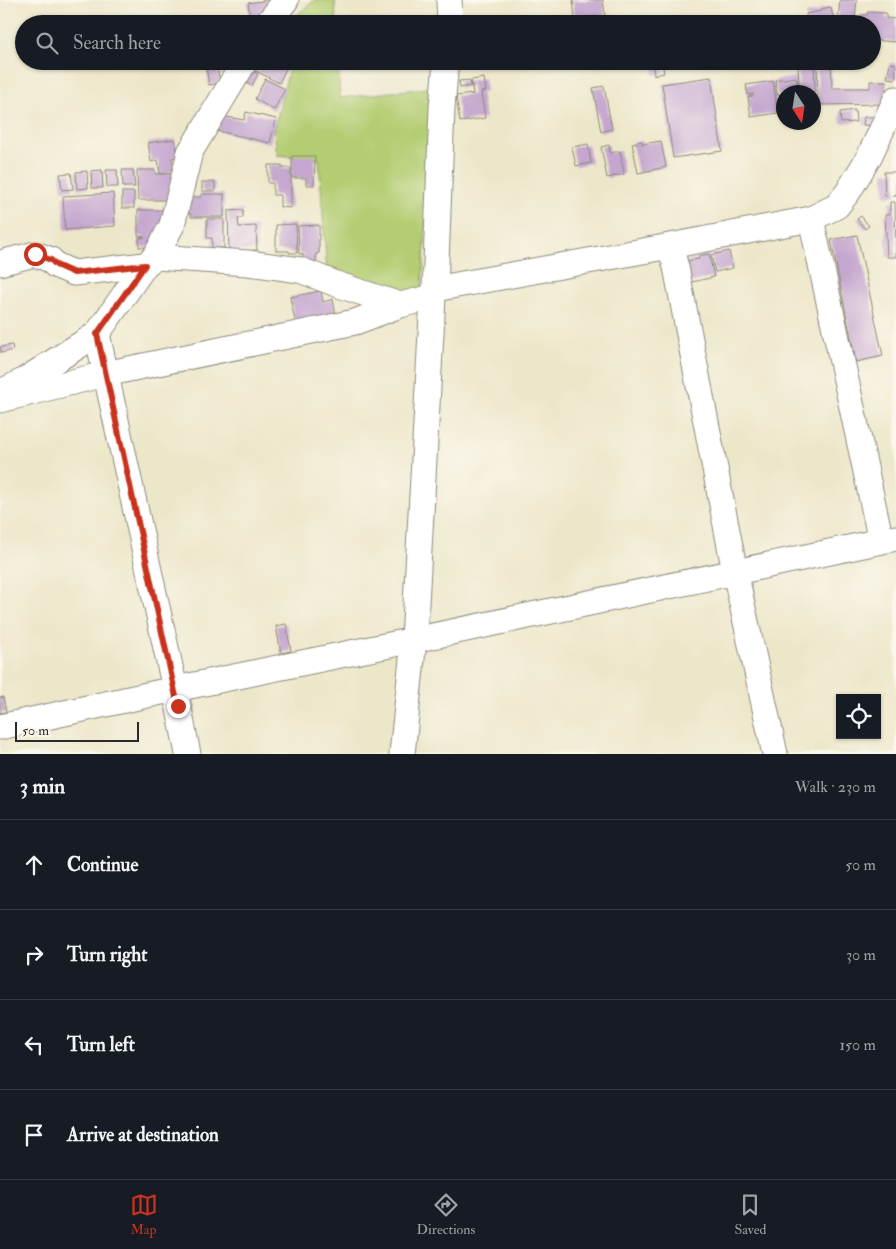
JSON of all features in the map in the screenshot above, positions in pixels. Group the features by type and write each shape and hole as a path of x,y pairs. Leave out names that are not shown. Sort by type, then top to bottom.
{"street":[{"path":"274,15 286,0"},
{"path":"449,0 450,15"},
{"path":"0,392 23,381 97,334 150,261 172,225 190,152 240,70"},
{"path":"402,754 414,640 445,70"},
{"path":"0,400 105,374 355,322 434,293 811,219 837,206 848,192 869,157 896,99"},
{"path":"0,727 888,539 811,219"},
{"path":"670,246 676,267 735,572 775,754"},
{"path":"0,263 35,254 51,260 56,265 74,273 150,261 248,262 300,270 400,305"},
{"path":"97,334 188,754"}],"green space":[{"path":"314,0 335,0 336,15 297,15"},
{"path":"289,70 338,70 340,98 435,87 422,290 395,294 327,273 319,159 277,155 274,130"}],"building":[{"path":"269,0 263,15 250,15 248,3"},
{"path":"573,0 603,0 605,15 575,15"},
{"path":"840,0 857,0 855,15 838,15"},
{"path":"831,7 832,15 806,15 821,11 820,9"},
{"path":"868,12 886,13 886,18 896,19 896,42 881,41 881,15 867,15"},
{"path":"890,63 896,64 896,79 887,78"},
{"path":"206,70 218,70 220,83 209,85"},
{"path":"248,70 258,74 252,86 243,81"},
{"path":"254,70 286,70 279,83"},
{"path":"653,70 664,70 664,73 654,75"},
{"path":"798,70 814,70 815,85 799,85"},
{"path":"817,70 831,70 832,88 870,88 870,81 886,81 886,104 821,105 821,85 818,85"},
{"path":"711,77 722,151 673,158 662,84"},
{"path":"796,77 798,85 776,85 776,88 775,80"},
{"path":"484,78 486,91 481,92 485,118 460,122 456,96 473,94 471,80"},
{"path":"265,79 285,89 274,110 255,99"},
{"path":"470,80 471,86 460,88 459,81"},
{"path":"773,81 776,113 751,117 748,97 753,96 753,94 748,95 746,85"},
{"path":"604,86 612,129 601,132 593,88"},
{"path":"855,110 856,122 841,123 840,112"},
{"path":"246,112 276,119 270,143 218,131 221,116 244,120"},
{"path":"864,117 876,117 876,126 863,125"},
{"path":"175,139 178,157 172,158 174,172 160,174 158,160 151,162 148,143"},
{"path":"642,141 642,144 661,141 666,167 638,173 632,143"},
{"path":"588,144 591,163 576,166 572,147"},
{"path":"609,145 610,153 620,151 624,174 607,178 601,147"},
{"path":"292,156 315,156 314,185 306,185 306,178 292,178"},
{"path":"268,165 282,165 282,168 291,168 291,208 280,207 280,195 273,195 273,183 268,183"},
{"path":"102,170 103,188 92,188 91,171"},
{"path":"106,170 117,170 118,187 107,187"},
{"path":"122,170 133,170 135,187 123,187"},
{"path":"137,170 155,170 155,174 173,174 173,200 138,200"},
{"path":"87,171 88,188 77,189 76,172"},
{"path":"884,172 896,172 896,195 885,196"},
{"path":"71,173 73,189 62,190 60,174"},
{"path":"202,182 215,182 215,191 202,191"},
{"path":"122,192 134,192 134,208 122,208"},
{"path":"113,193 115,226 65,230 63,196"},
{"path":"201,194 224,194 224,217 191,217 191,214 185,213 185,206 191,206 191,197 201,197"},
{"path":"890,202 895,202 896,257 887,257 885,215 890,214"},
{"path":"163,207 170,207 154,247 139,247 139,238 144,237 138,236 138,210 163,210"},
{"path":"243,210 243,218 238,218 239,227 256,226 257,250 229,253 228,211"},
{"path":"861,216 869,226 865,229 857,219"},
{"path":"207,219 224,219 224,248 212,248 212,238 207,238"},
{"path":"296,224 297,253 276,251 276,225"},
{"path":"319,225 319,253 316,254 316,263 303,263 303,254 299,254 298,226"},
{"path":"857,235 883,356 856,362 831,240"},
{"path":"729,251 733,268 715,272 711,255"},
{"path":"709,254 714,277 688,283 683,262 699,259 698,256"},
{"path":"321,291 323,302 333,299 336,317 296,325 290,297"},
{"path":"12,345 13,350 1,353 0,347"},
{"path":"286,624 291,651 281,653 276,626"},
{"path":"3,697 6,712 0,713 0,698"}],"route":[{"path":"35,254 51,260 56,265 74,273 145,265 97,334 178,706"}]}
